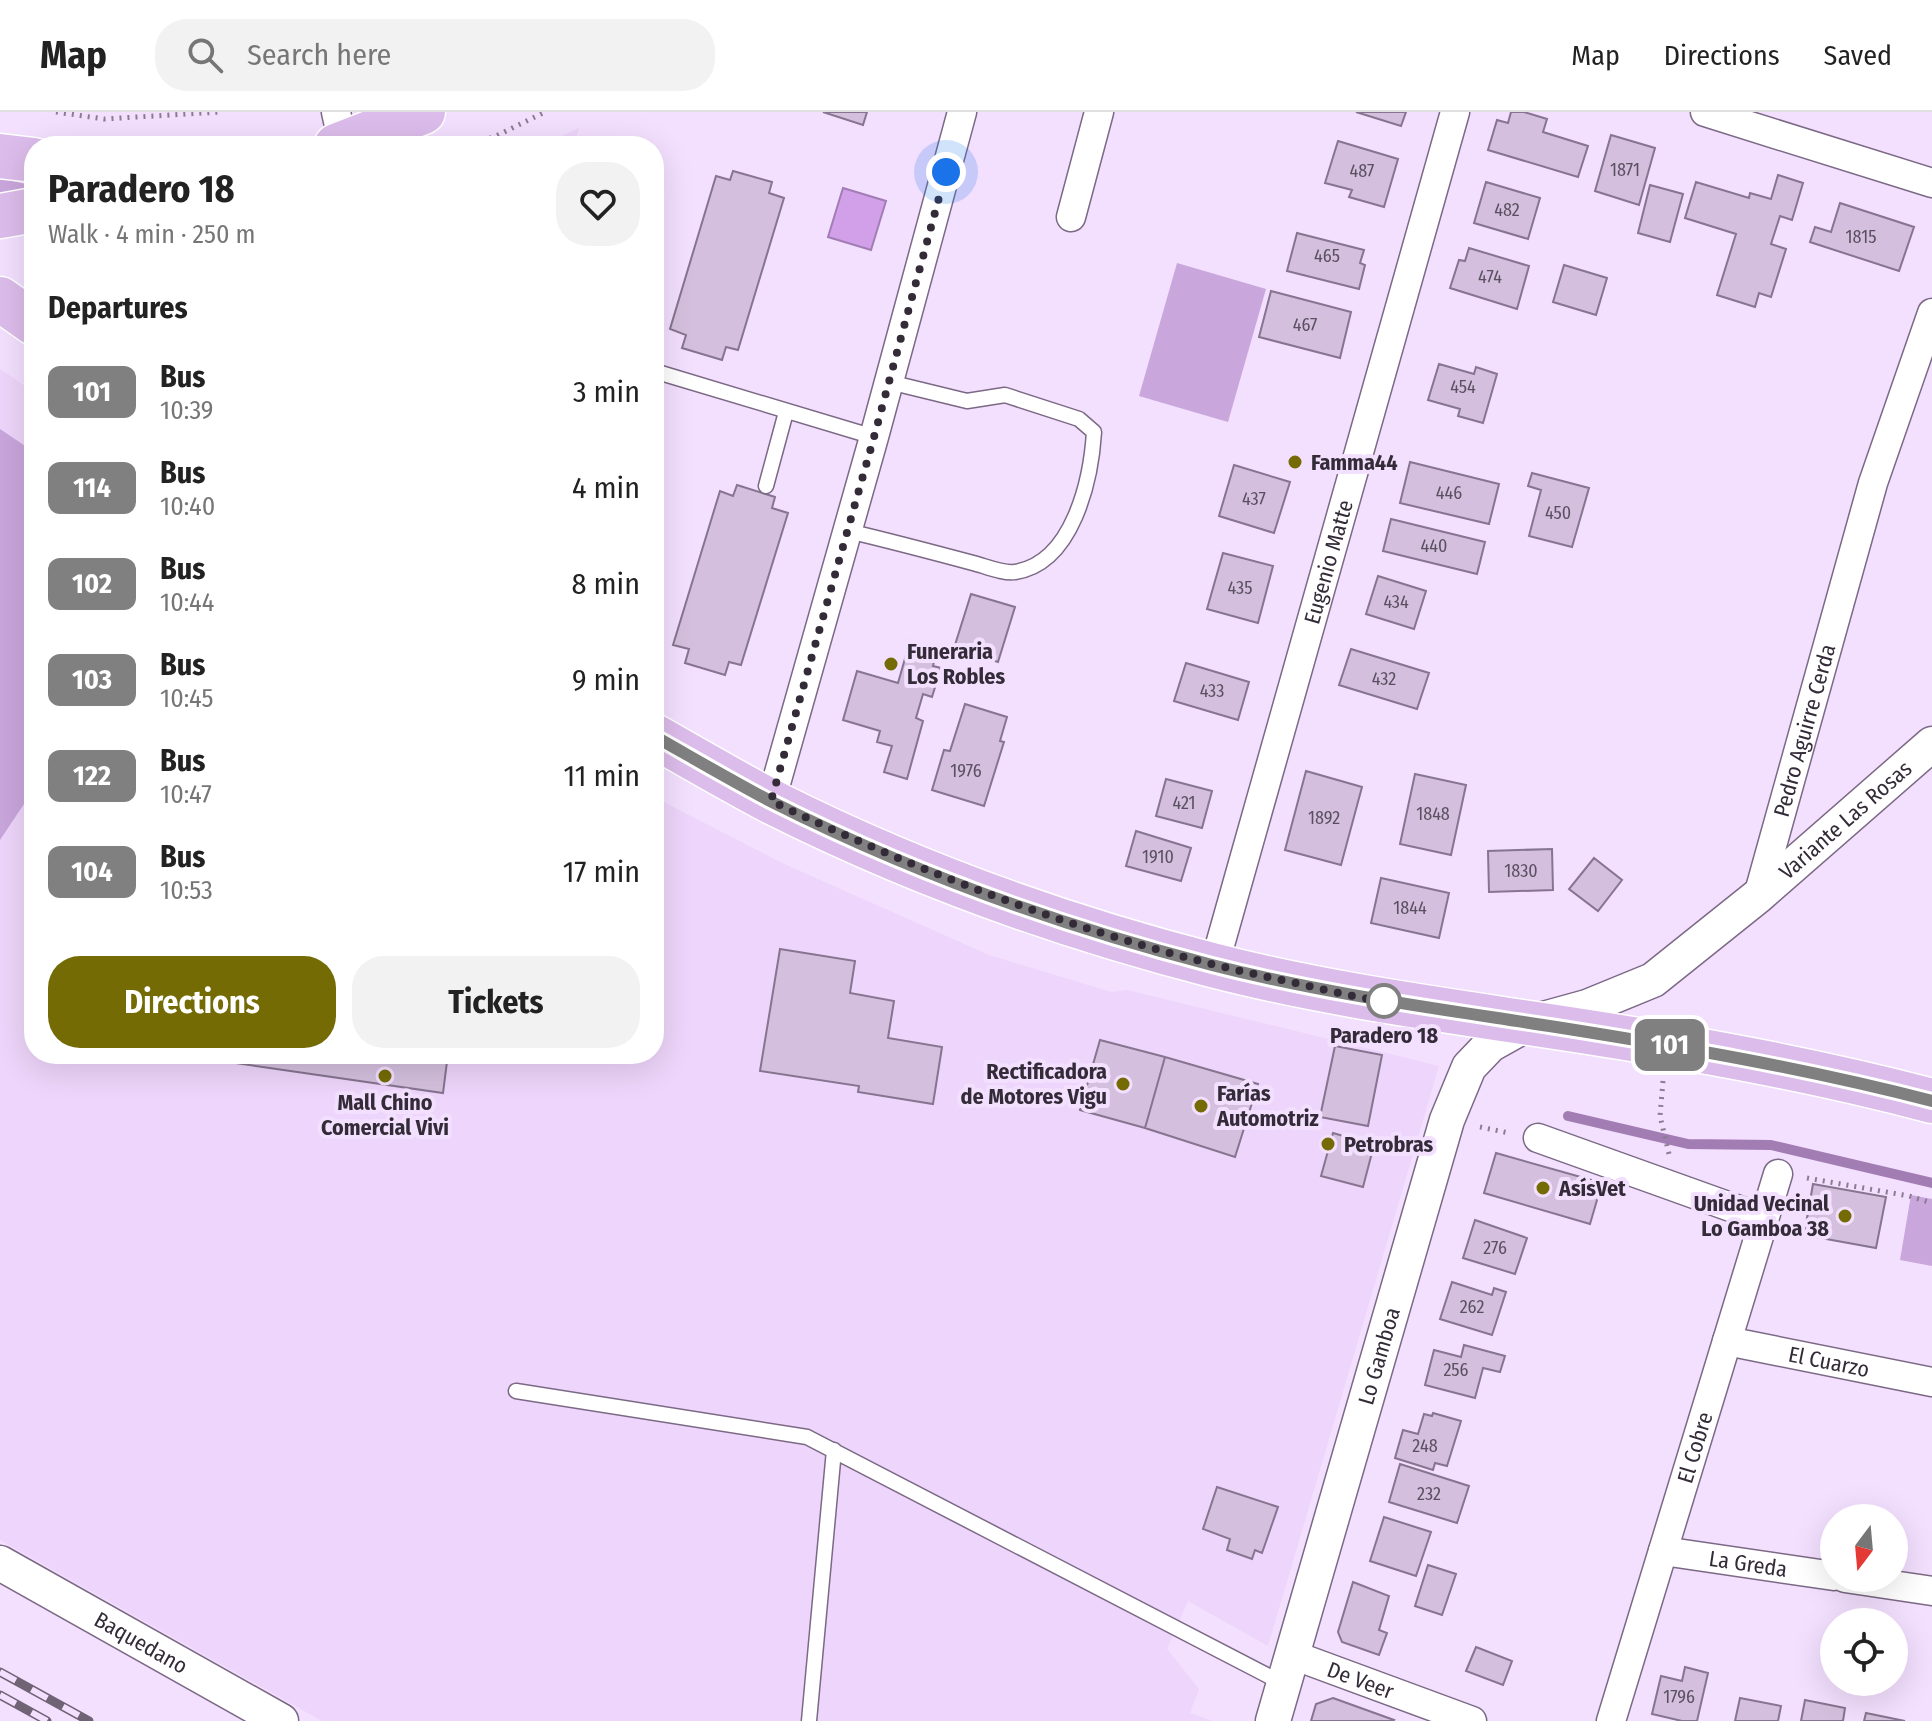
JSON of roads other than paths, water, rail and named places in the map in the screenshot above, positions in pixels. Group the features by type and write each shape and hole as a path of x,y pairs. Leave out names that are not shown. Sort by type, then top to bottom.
{"main road":[{"path":"343,136 423,112"},
{"path":"0,156 24,159"},
{"path":"0,216 24,212"},
{"path":"0,299 24,316"},
{"path":"664,742 771,801 878,851 996,898 1103,934 1214,966 1384,1001 1667,1045 1932,1101"}],"street":[{"path":"771,801 962,112"},
{"path":"1071,217 1099,112"},
{"name":"Eugenio Matte","path":"1214,966 1455,112"},
{"path":"1705,112 1932,183"},
{"name":"Pedro Aguirre Cerda","path":"1758,896 1873,483 1932,313"},
{"name":"Variante Las Rosas","path":"1758,896 1932,744"},
{"path":"1529,1023 1587,1007 1653,980 1758,896"},
{"name":"Lo Gamboa","path":"1273,1721 1447,1120 1469,1067 1490,1045 1529,1023"},
{"path":"1538,1138 1764,1219"},
{"name":"El Cobre","path":"1611,1721 1778,1174"},
{"name":"El Cuarzo","path":"1727,1341 1932,1382"},
{"name":"La Greda","path":"1663,1551 1820,1574"},
{"name":"Baquedano","path":"0,1563 281,1721"},
{"path":"1908,1587 1932,1591"},
{"name":"De Veer","path":"1288,1670 1472,1721"}],"lane":[{"path":"664,374 874,437"},
{"path":"848,531 1014,573 1046,560 1066,536 1092,462 1094,432 1079,419 1005,395 967,401 889,382"},
{"path":"766,486 786,412"},
{"path":"516,1391 807,1437 1288,1670"},
{"path":"809,1721 834,1450"}],"waterway":[{"path":"1568,1116 1688,1144 1771,1145 1932,1183"}],"railway":[{"path":"0,1672 89,1721"},
{"path":"0,1695 47,1721"}],"place":[{"name":"Famma44","path":"1295,462"},
{"name":"Funeraria Los Robles","path":"891,664"},
{"name":"Paradero 18","path":"1384,1001"},
{"name":"Mall Chino Comercial Vivi","path":"385,1076"},
{"name":"Rectificadora de Motores Vigu","path":"1123,1084"},
{"name":"Farías Automotriz","path":"1201,1106"},
{"name":"Petrobras","path":"1328,1144"},
{"name":"AsísVet","path":"1543,1188"},
{"name":"Unidad Vecinal Lo Gamboa 38","path":"1845,1216"}]}
